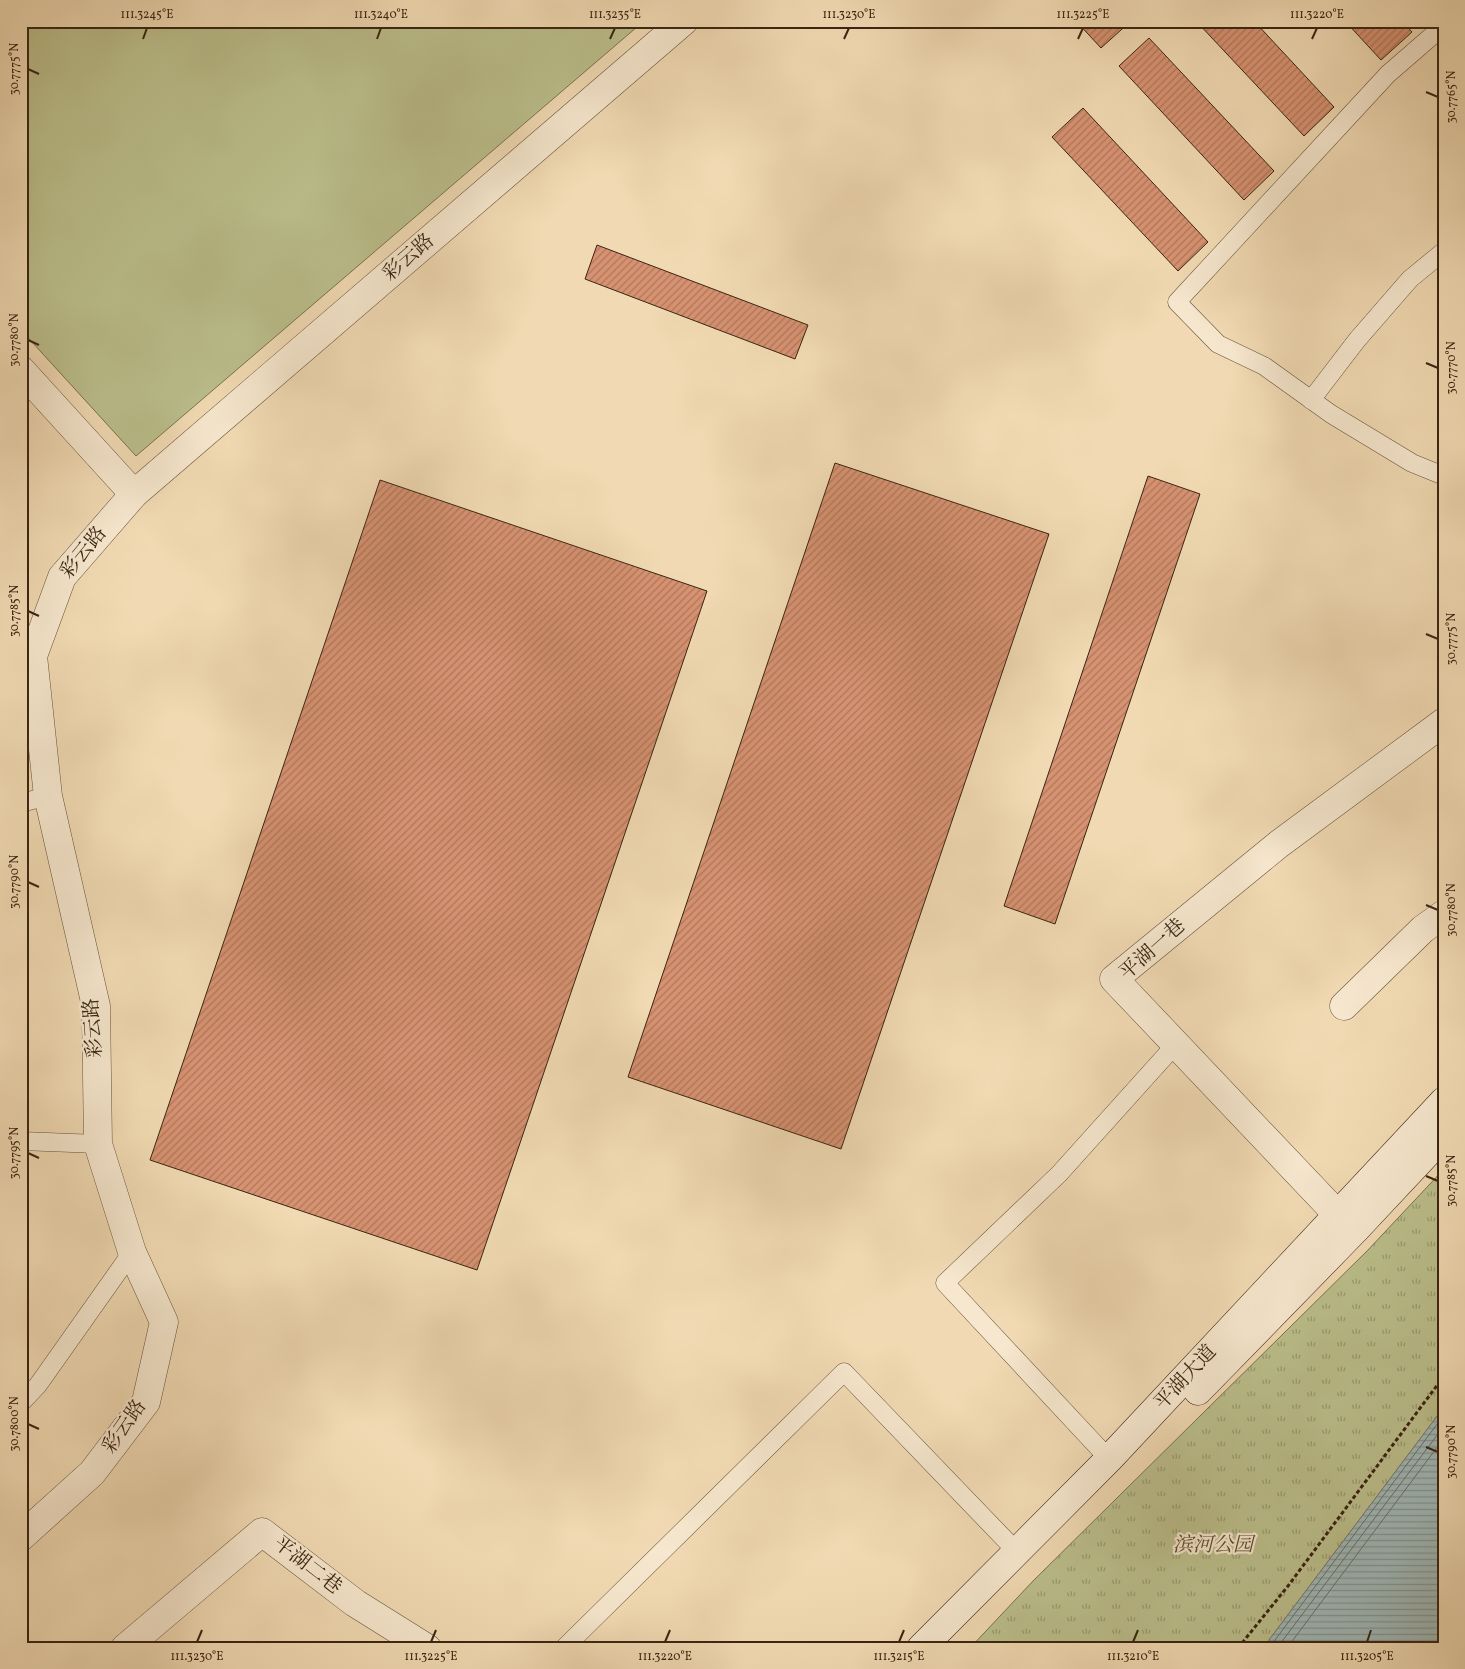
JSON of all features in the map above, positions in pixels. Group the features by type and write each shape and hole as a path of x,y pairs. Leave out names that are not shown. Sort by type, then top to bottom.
{"street":[{"name":"彩云路","path":"21,1537 92,1473 146,1402 164,1322 132,1252 98,1144 96,1006 48,796 30,704 33,656 62,577 134,494 684,21"},
{"path":"21,370 134,494"},
{"name":"平湖一巷","path":"1338,1215 1114,979 1279,844 1444,722"},
{"path":"1344,1006 1422,929 1444,914"},
{"name":"平湖大道","path":"921,1648 1109,1459 1444,1101"},
{"name":"平湖大道","path":"948,1648 1356,1229 1444,1135"},
{"name":"平湖二巷","path":"126,1648 262,1532 355,1604 427,1648"}],"lane":[{"path":"1444,28 1433,35 1388,74 1177,302 1218,344 1264,366 1311,400 1412,463 1444,476"},
{"path":"1311,400 1357,340 1410,279 1444,251"},
{"path":"21,803 48,796"},
{"path":"1109,1459 945,1283 1059,1174 1176,1044"},
{"path":"21,1141 98,1144"},
{"path":"21,1403 38,1385 132,1252"},
{"path":"564,1648 844,1372 1018,1552"}],"path":[{"path":"1238,1648 1288,1586 1444,1376"}],"green space":[{"path":"21,21 644,21 136,456 21,330"},
{"name":"滨河公园","path":"1444,1169 1444,1407 1263,1648 970,1648 1033,1581 1368,1250"}],"water":[{"path":"1444,1407 1444,1648 1263,1648"}],"building":[{"path":"1076,21 1131,21 1101,48"},
{"path":"1196,21 1254,21 1334,107 1304,136"},
{"path":"1345,21 1402,21 1412,32 1381,60"},
{"path":"1149,38 1274,171 1244,200 1119,66"},
{"path":"1083,108 1208,242 1178,271 1052,137"},
{"path":"597,245 808,325 795,359 585,279"},
{"path":"835,463 1049,534 841,1149 628,1077"},
{"path":"1148,476 1200,494 1055,924 1004,906"},
{"path":"380,480 707,591 477,1270 150,1160"}]}
